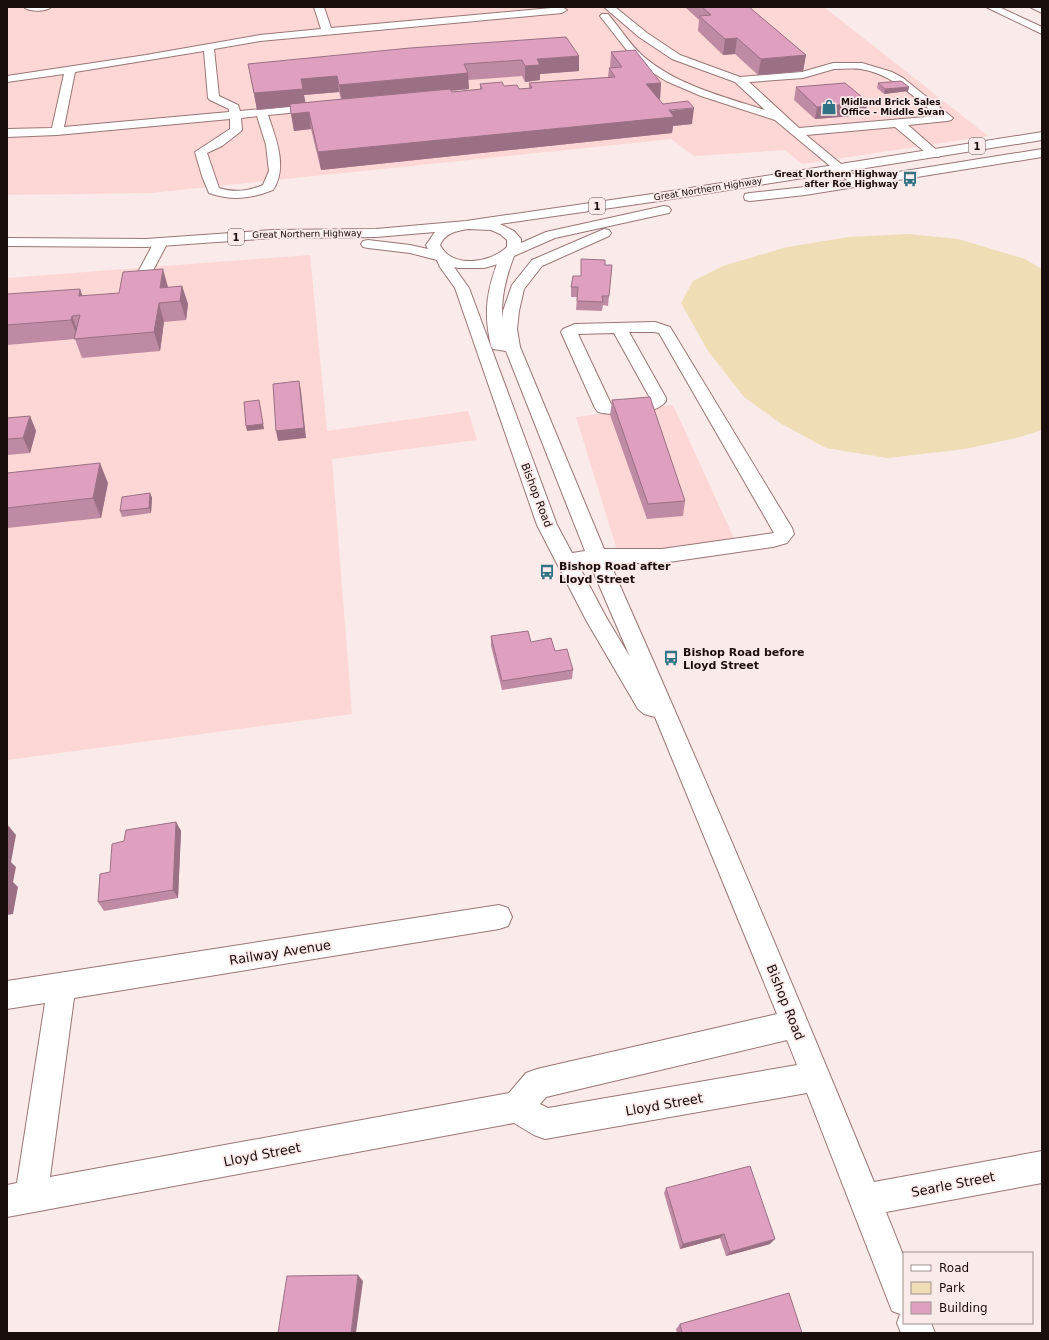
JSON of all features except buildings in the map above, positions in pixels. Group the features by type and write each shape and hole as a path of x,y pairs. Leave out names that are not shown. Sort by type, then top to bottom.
{"main road":[{"path":"29,7 46,7"},
{"path":"319,7 326,32"},
{"path":"598,7 640,59 661,74 696,89 779,118"},
{"path":"609,7 643,35 676,57 739,80 758,96 795,132 858,183"},
{"path":"991,7 1042,31"},
{"path":"1030,8 1042,10"},
{"path":"1030,8 1042,17"},
{"path":"7,79 260,38 416,24 510,11 562,10"},
{"path":"411,12 416,24"},
{"path":"209,47 214,98 234,107 236,130 218,143 201,152 214,190 226,195 251,194 268,187 275,171 272,145 262,113"},
{"path":"739,80 804,76 833,66 862,66 888,74 899,80 947,118 795,132"},
{"path":"57,131 70,70"},
{"path":"7,133 57,131 334,106"},
{"path":"898,123 934,154 954,159 990,162"},
{"name":"Great Northern Highway","path":"7,242 158,247 273,234 376,233 466,225 934,154 1042,136"},
{"name":"Great Northern Highway","path":"740,198 805,191 1042,153"},
{"name":"Great Northern Highway","path":"509,254 551,235 674,208"},
{"name":"Bishop Road","path":"651,212 537,263 517,288 511,311 509,329 512,347 597,556 663,708 795,1024 903,1295"},
{"name":"1","path":"466,225 485,225 506,232 514,239 515,243 509,254 493,262 476,264 458,263 442,258 434,249 433,245 437,236 448,230 466,225"},
{"name":"Great Northern Highway","path":"7,253 158,247 356,243 410,249 442,258"},
{"path":"142,278 158,247"},
{"path":"509,254 496,287 492,316 499,346 512,347"},
{"name":"Bishop Road","path":"442,258 462,288 542,512 566,561 597,620 646,703 652,708 663,708"},
{"path":"566,561 597,556 662,556 773,540 780,538 784,534 782,528 665,330 656,327 576,329 571,330 569,335 604,408 614,409 655,404 658,401 658,398 620,328"},
{"name":"Railway Avenue","path":"7,995 500,917"},
{"path":"19,1199 61,987"},
{"path":"517,1107 537,1084 795,1024"},
{"name":"Lloyd Street","path":"19,1199 517,1107 545,1124 816,1077"},
{"name":"Searle Street","path":"865,1200 1042,1167"}],"shaded area":[{"path":"7,7 824,7 988,136 802,164 785,150 694,156 671,139 151,193 7,195"},
{"path":"310,255 327,431 468,411 477,440 332,459 352,714 7,760 7,278"},
{"path":"673,405 738,547 622,566 576,417"}],"green space":[{"path":"908,234 958,239 1025,259 1042,269 1042,430 1020,437 965,449 888,458 826,448 780,423 744,397 708,351 681,303 693,281 723,266 787,247 849,237"}],"place":[{"name":"Midland Brick Sales Office - Middle Swan","path":"829,107"},
{"name":"Great Northern Highway after Roe Highway","path":"910,179"},
{"name":"Bishop Road after Lloyd Street","path":"547,572"},
{"name":"Bishop Road before Lloyd Street","path":"671,658"}]}
